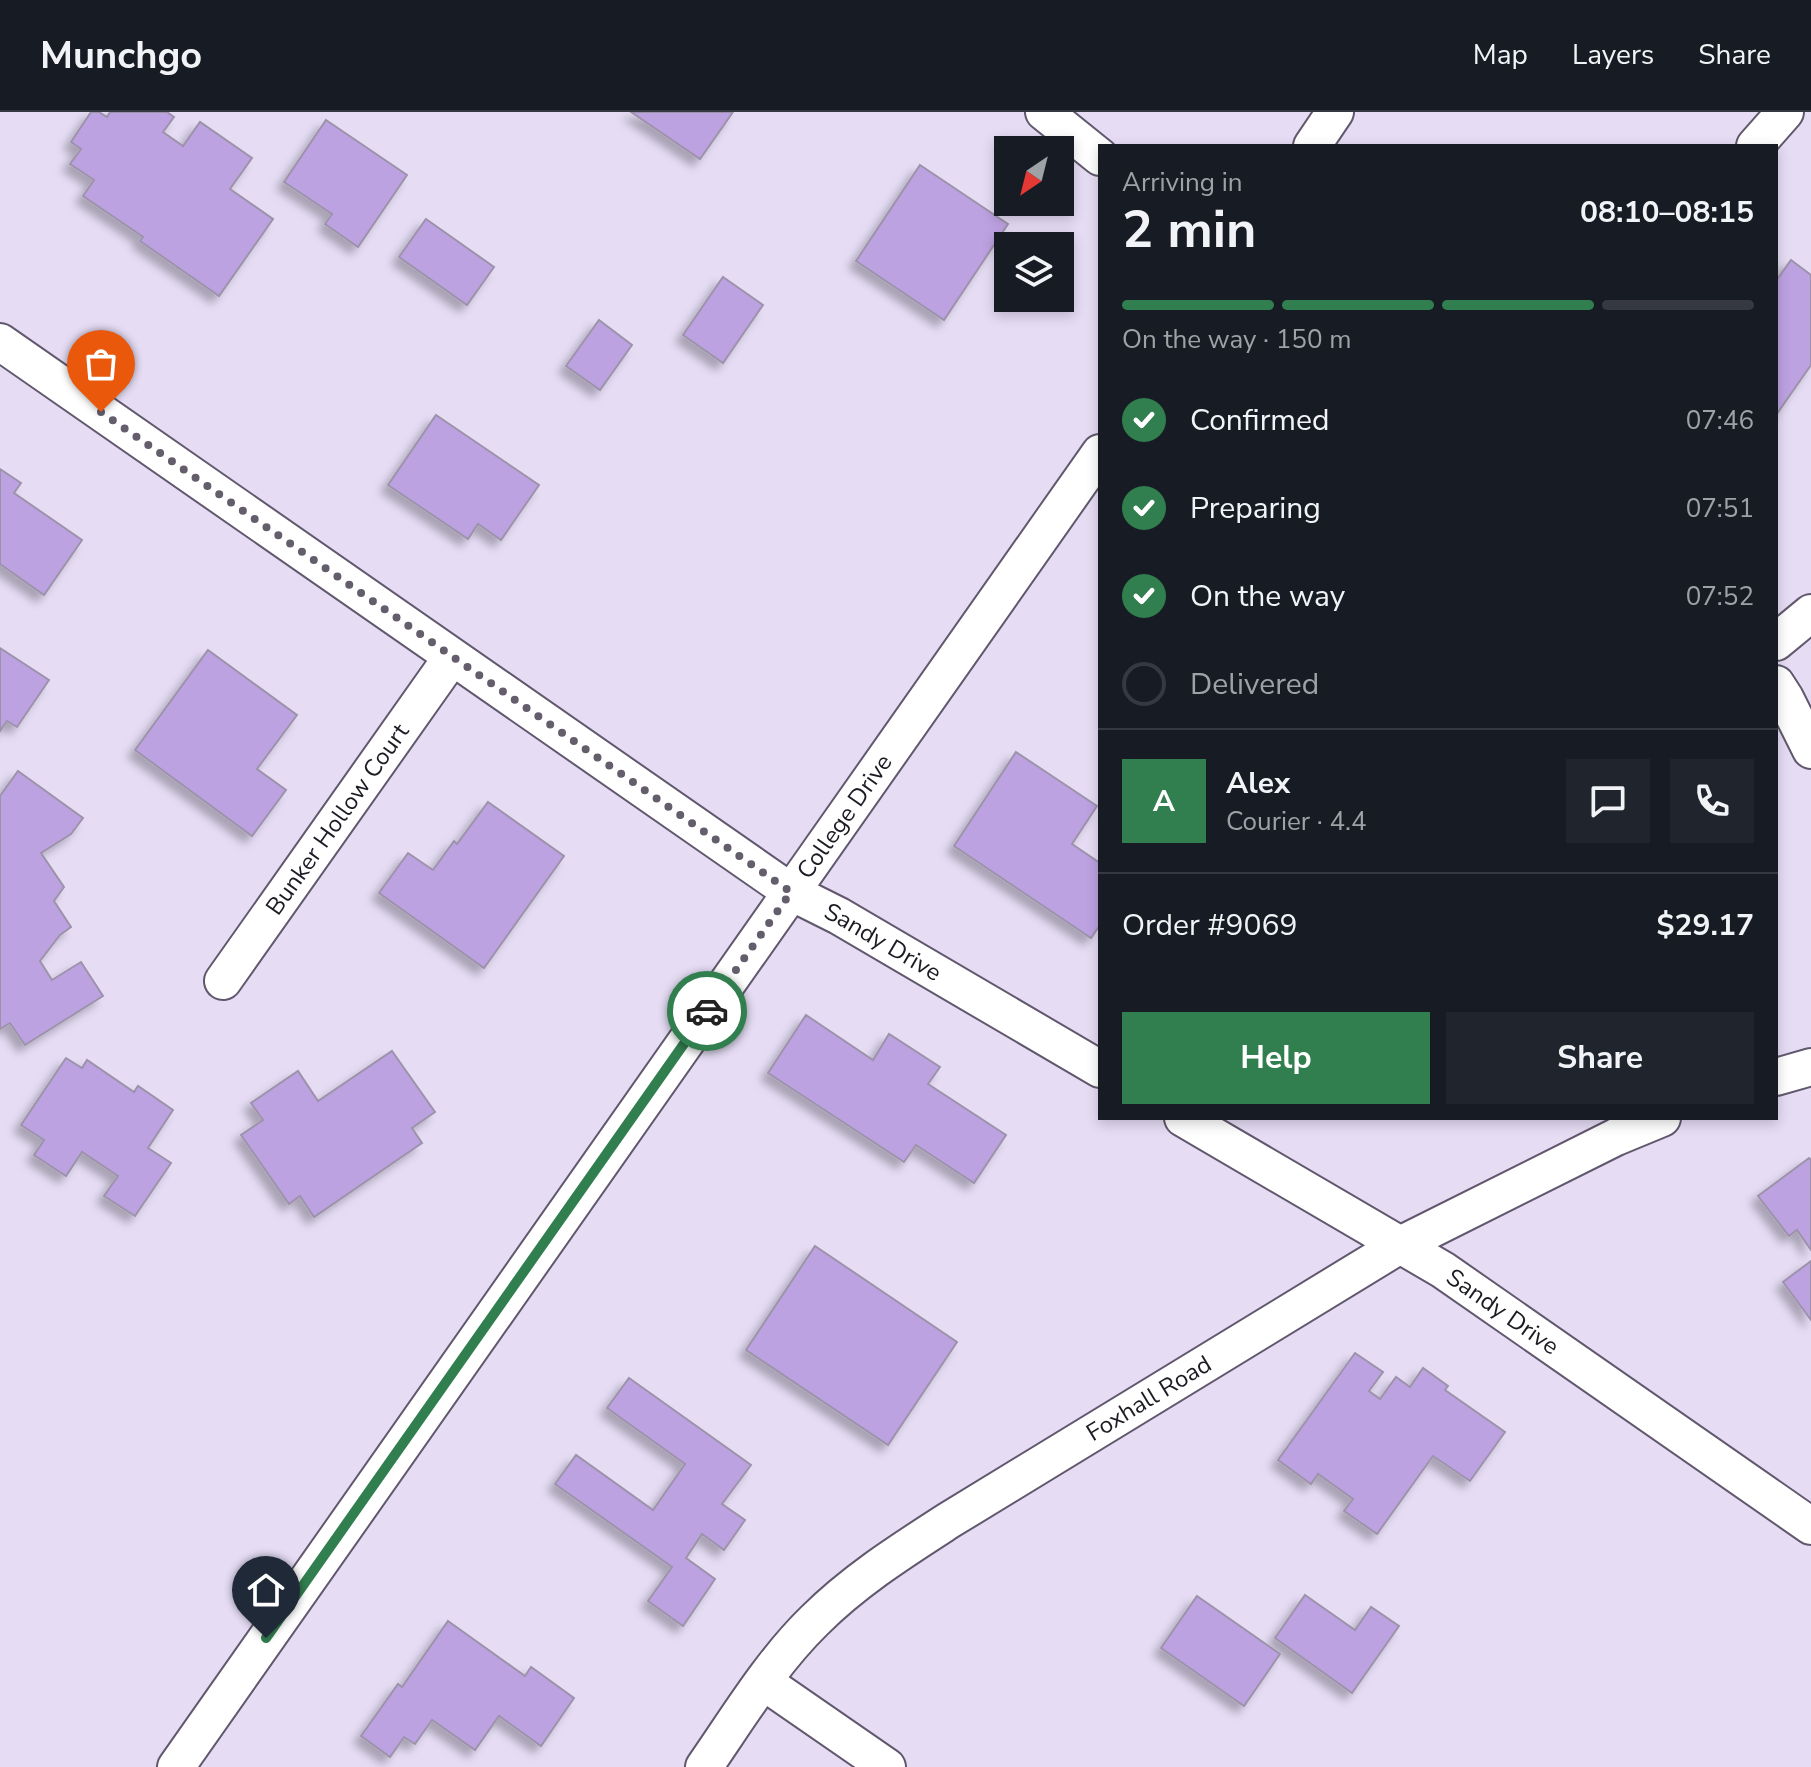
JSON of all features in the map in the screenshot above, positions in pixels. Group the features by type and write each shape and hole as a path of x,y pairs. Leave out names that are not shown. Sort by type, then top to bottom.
{"street":[{"path":"1044,112 1098,155"},
{"path":"1313,144 1335,112"},
{"path":"1757,144 1785,112"},
{"name":"Sandy Drive","path":"0,342 791,892 839,916 1098,1068"},
{"name":"College Drive","path":"176,1767 1098,456"},
{"path":"1778,640 1811,613"},
{"name":"Bunker Hollow Court","path":"223,981 452,657"},
{"path":"1778,687 1811,750"},
{"path":"1778,1076 1811,1067"},
{"name":"Sandy Drive","path":"1186,1120 1443,1270 1811,1526"},
{"name":"Foxhall Road","path":"704,1767 764,1682 813,1621 888,1559 1400,1245 1616,1137 1657,1120"},
{"path":"764,1682 887,1767"}],"building":[{"path":"91,112 107,117 110,112 167,112 174,117 163,132 183,146 200,122 252,158 230,189 273,219 219,296 140,241 143,237 83,196 94,180 70,164 81,149 71,142"},
{"path":"631,112 733,112 700,159"},
{"path":"326,120 407,175 358,247 325,224 332,214 284,182"},
{"path":"920,165 1008,224 1003,232 994,232 994,245 944,320 856,261"},
{"path":"426,219 494,267 467,305 399,257"},
{"path":"1791,260 1811,275 1811,365 1778,412 1778,278"},
{"path":"723,277 763,305 723,363 683,335"},
{"path":"599,320 632,345 600,390 566,366"},
{"path":"436,415 539,485 501,540 478,524 468,539 388,485"},
{"path":"0,469 21,483 14,493 82,540 44,595 0,564"},
{"path":"0,648 49,680 17,727 7,721 0,731"},
{"path":"208,650 297,715 257,769 286,790 252,836 135,750"},
{"path":"1016,752 1097,806 1072,844 1098,862 1098,928 1091,938 954,846"},
{"path":"18,771 83,818 71,834 41,853 64,887 54,901 71,927 60,935 40,961 52,980 81,962 103,996 25,1045 10,1023 0,1029 0,796"},
{"path":"488,802 564,856 484,968 379,893 408,853 433,870"},
{"path":"806,1015 873,1060 889,1034 940,1067 928,1084 1006,1135 974,1183 916,1145 904,1162 768,1073"},
{"path":"392,1051 435,1112 412,1128 422,1143 314,1217 300,1196 289,1204 241,1135 263,1120 251,1103 298,1071 318,1101"},
{"path":"66,1058 82,1068 87,1060 134,1092 138,1086 173,1110 148,1148 171,1163 135,1216 104,1196 118,1176 82,1152 66,1176 34,1155 44,1140 21,1125"},
{"path":"1809,1158 1811,1250 1797,1230 1789,1236 1758,1196"},
{"path":"815,1246 957,1342 888,1445 746,1350"},
{"path":"1811,1261 1811,1320 1783,1282"},
{"path":"1355,1353 1383,1372 1369,1391 1380,1399 1396,1377 1410,1387 1423,1368 1448,1386 1445,1390 1505,1432 1470,1481 1433,1456 1377,1534 1344,1511 1353,1499 1318,1474 1311,1484 1278,1460"},
{"path":"629,1378 751,1465 722,1504 745,1520 724,1550 702,1534 686,1558 715,1579 683,1626 648,1601 672,1567 555,1484 576,1455 653,1510 685,1464 607,1408"},
{"path":"1305,1595 1355,1630 1371,1607 1399,1626 1352,1693 1275,1638"},
{"path":"1197,1596 1280,1654 1244,1706 1161,1648"},
{"path":"448,1621 525,1676 531,1667 574,1698 541,1746 499,1716 475,1750 432,1720 415,1744 404,1737 390,1757 361,1736 398,1684 402,1687"}],"way so far":[{"path":"101,412 791,892 707,1011"}],"route":[{"path":"266,1638 707,1011"}]}
